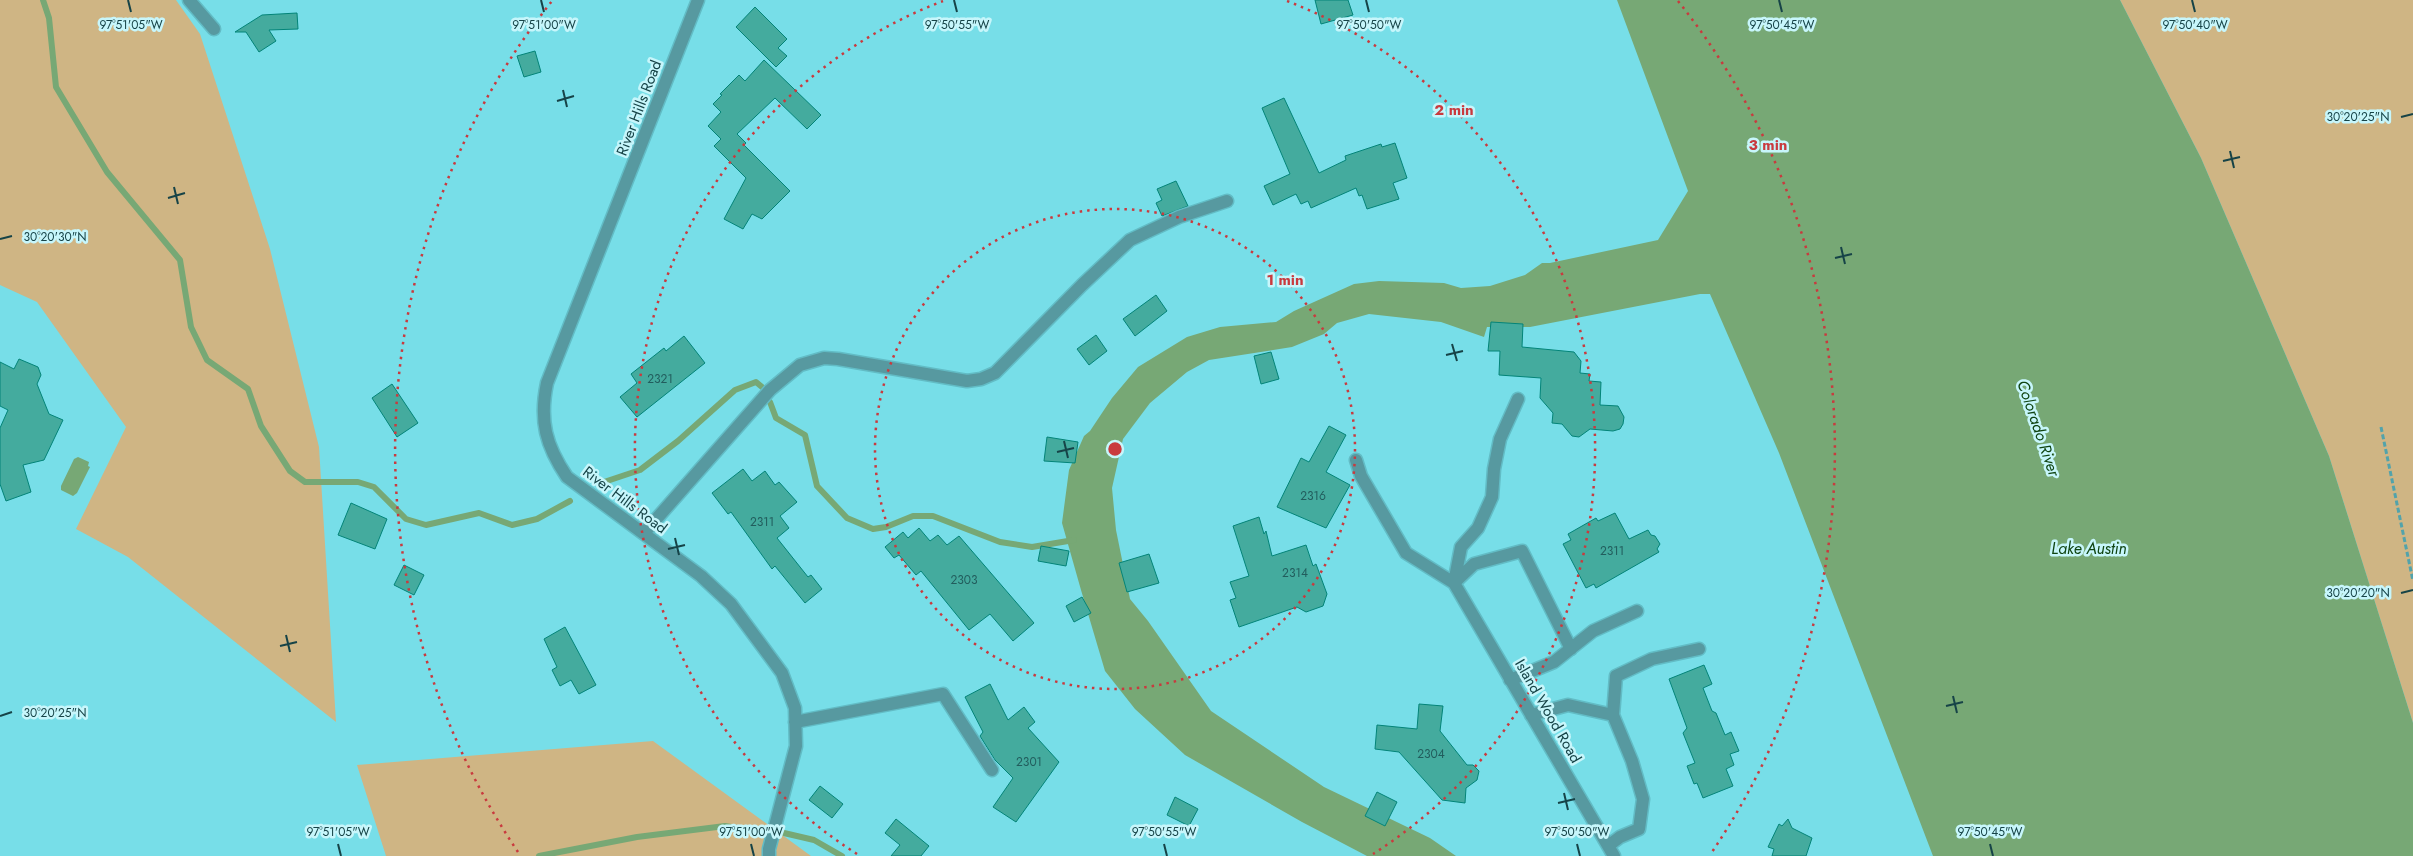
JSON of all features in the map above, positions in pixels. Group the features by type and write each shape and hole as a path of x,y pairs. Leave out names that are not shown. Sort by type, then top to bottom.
{"street":[{"path":"189,0 214,29"},
{"name":"River Hills Road","path":"698,0 547,383 543,404 545,431 553,456 567,477 701,576 731,604 782,673 795,708 796,746 769,849 769,856"},
{"path":"644,533 770,390 800,365 824,358 838,359 950,378 974,381 981,379 995,373 1082,285 1130,240 1179,217 1227,201"},
{"path":"1454,583 1461,547 1478,528 1492,497 1494,469 1500,440 1518,399"},
{"path":"1356,460 1361,476 1406,553 1454,583"},
{"path":"1454,583 1474,564 1522,551 1571,649"},
{"name":"Island Wood Road","path":"1454,583 1611,851"},
{"path":"1510,680 1554,662 1593,631 1637,611"},
{"path":"1611,851 1620,837 1639,828 1643,799 1632,762 1613,715 1616,676 1652,659 1699,649"},
{"path":"795,722 943,694 992,770"},
{"path":"1532,716 1568,705 1613,715"}],"path":[{"path":"2381,427 2413,581"}],"shaded area":[{"path":"0,0 176,0 200,34 270,249 319,447 336,722 128,557 76,529 126,427 37,302 0,285"},
{"path":"2120,0 2413,0 2413,723 2329,456 2201,158"},
{"path":"653,741 811,856 386,856 357,765"}],"water":[{"name":"Lake Austin","path":"1617,0 2120,0 2201,158 2329,456 2413,723 2413,856 1933,856 1779,453 1710,294 1700,294 1530,327 1487,327 1484,337 1441,322 1369,314 1337,323 1324,334 1292,347 1209,360 1187,372 1150,403 1123,439 1112,488 1116,530 1130,599 1148,621 1211,711 1324,787 1430,838 1456,856 1367,856 1302,822 1185,755 1135,709 1105,671 1062,523 1069,470 1084,436 1090,431 1112,398 1138,367 1187,337 1220,327 1276,322 1294,311 1354,284 1379,281 1444,283 1461,288 1490,286 1525,275 1542,263 1550,263 1658,240 1688,191"},
{"path":"78,457 89,462 88,466 90,467 77,493 73,496 61,490 61,486 74,459"}],"building":[{"path":"1315,0 1348,0 1353,15 1321,24"},
{"path":"755,7 787,39 778,48 787,56 776,67 736,27"},
{"path":"297,13 298,29 269,30 276,41 259,52 246,32 235,32 262,15"},
{"path":"535,51 541,72 524,77 517,56"},
{"path":"764,60 821,115 807,129 775,98 737,134 746,143 744,145 790,191 762,219 752,214 743,229 724,219 746,178 714,146 721,139 708,126 721,112 713,104 722,95 720,94 739,75 745,81"},
{"path":"1284,98 1319,173 1346,160 1345,156 1381,144 1382,147 1395,143 1407,178 1393,183 1399,199 1367,209 1362,195 1359,196 1356,188 1311,208 1308,201 1301,204 1296,194 1273,205 1264,186 1290,174 1262,108"},
{"path":"1176,181 1188,206 1162,216 1156,203 1162,200 1157,189"},
{"path":"1156,295 1167,311 1135,336 1123,319"},
{"path":"1491,322 1523,324 1522,347 1574,352 1581,361 1580,373 1590,374 1589,381 1601,382 1600,405 1618,406 1624,417 1620,429 1613,431 1590,429 1579,437 1572,436 1562,424 1552,423 1553,413 1540,398 1541,378 1499,375 1500,351 1488,351"},
{"path":"1096,335 1107,351 1089,365 1077,349"},
{"path":"684,336 705,363 637,417 620,397 637,383 631,374 664,348 666,351"},
{"path":"1271,352 1279,379 1261,384 1254,356"},
{"path":"19,359 38,367 41,375 37,384 49,414 63,420 44,460 23,465 31,492 6,501 0,484 0,428 8,410 0,406 0,362 14,369"},
{"path":"392,384 418,423 397,437 372,398"},
{"path":"1329,426 1346,435 1326,472 1350,485 1326,528 1277,507 1301,458 1309,462"},
{"path":"1047,437 1078,442 1075,463 1044,461"},
{"path":"743,469 752,481 765,471 775,485 779,482 797,502 780,516 789,528 777,538 808,577 811,575 822,589 805,603 775,566 772,569 731,512 728,514 712,493"},
{"path":"351,503 387,519 375,549 338,535"},
{"path":"1615,513 1629,539 1648,530 1660,544 1657,549 1659,552 1596,588 1594,584 1586,588 1563,544 1571,540 1568,534 1596,518 1598,521"},
{"path":"1259,517 1264,534 1266,531 1272,556 1306,545 1313,566 1316,564 1327,594 1323,606 1306,612 1297,607 1239,627 1230,600 1236,598 1230,582 1249,576 1233,526"},
{"path":"919,528 930,541 938,535 947,545 959,536 1034,623 1013,641 990,614 969,630 921,571 916,575 899,555 894,558 885,547 903,532 908,538"},
{"path":"1041,546 1069,551 1066,566 1038,561"},
{"path":"1149,554 1159,583 1127,592 1119,563"},
{"path":"404,565 424,575 414,595 394,585"},
{"path":"1082,597 1091,613 1074,622 1066,606"},
{"path":"565,627 596,685 579,694 571,680 560,686 552,670 557,667 544,639"},
{"path":"1704,665 1712,684 1703,688 1712,711 1716,713 1725,735 1731,732 1739,751 1730,754 1734,765 1726,769 1733,786 1703,798 1697,783 1694,784 1687,766 1695,763 1683,733 1687,728 1669,679"},
{"path":"990,684 1008,720 1024,707 1035,722 1028,728 1059,762 1016,822 993,807 1013,778 995,760 980,736 983,732 965,697"},
{"path":"1419,704 1443,706 1440,731 1467,765 1473,765 1479,771 1477,780 1466,788 1465,803 1442,800 1399,752 1375,749 1377,725 1417,729"},
{"path":"820,786 843,804 832,818 809,800"},
{"path":"1377,792 1397,802 1385,826 1365,816"},
{"path":"1175,797 1198,809 1189,826 1167,815"},
{"path":"896,819 929,846 921,856 891,856 900,845 885,833"},
{"path":"1788,819 1792,828 1812,838 1806,856 1772,856 1774,849 1768,847 1779,824 1782,826"}],"waterway":[{"path":"43,0 49,18 56,87 107,172 180,260 191,327 207,360 248,389 261,426 290,471 305,482 358,482 374,487 406,519 426,525 479,513 512,525 537,519 570,501"},
{"path":"604,482 640,470 678,441 735,390 756,382 762,387"},
{"path":"770,402 776,418 805,435 817,486 847,518 873,529 886,527 913,516 933,516 1000,542 1032,547 1074,540"},
{"path":"539,856 637,837 725,826 756,831"},
{"path":"784,833 814,840 842,856"}],"water label":[{"name":"Colorado River","path":"2039,428"}]}
